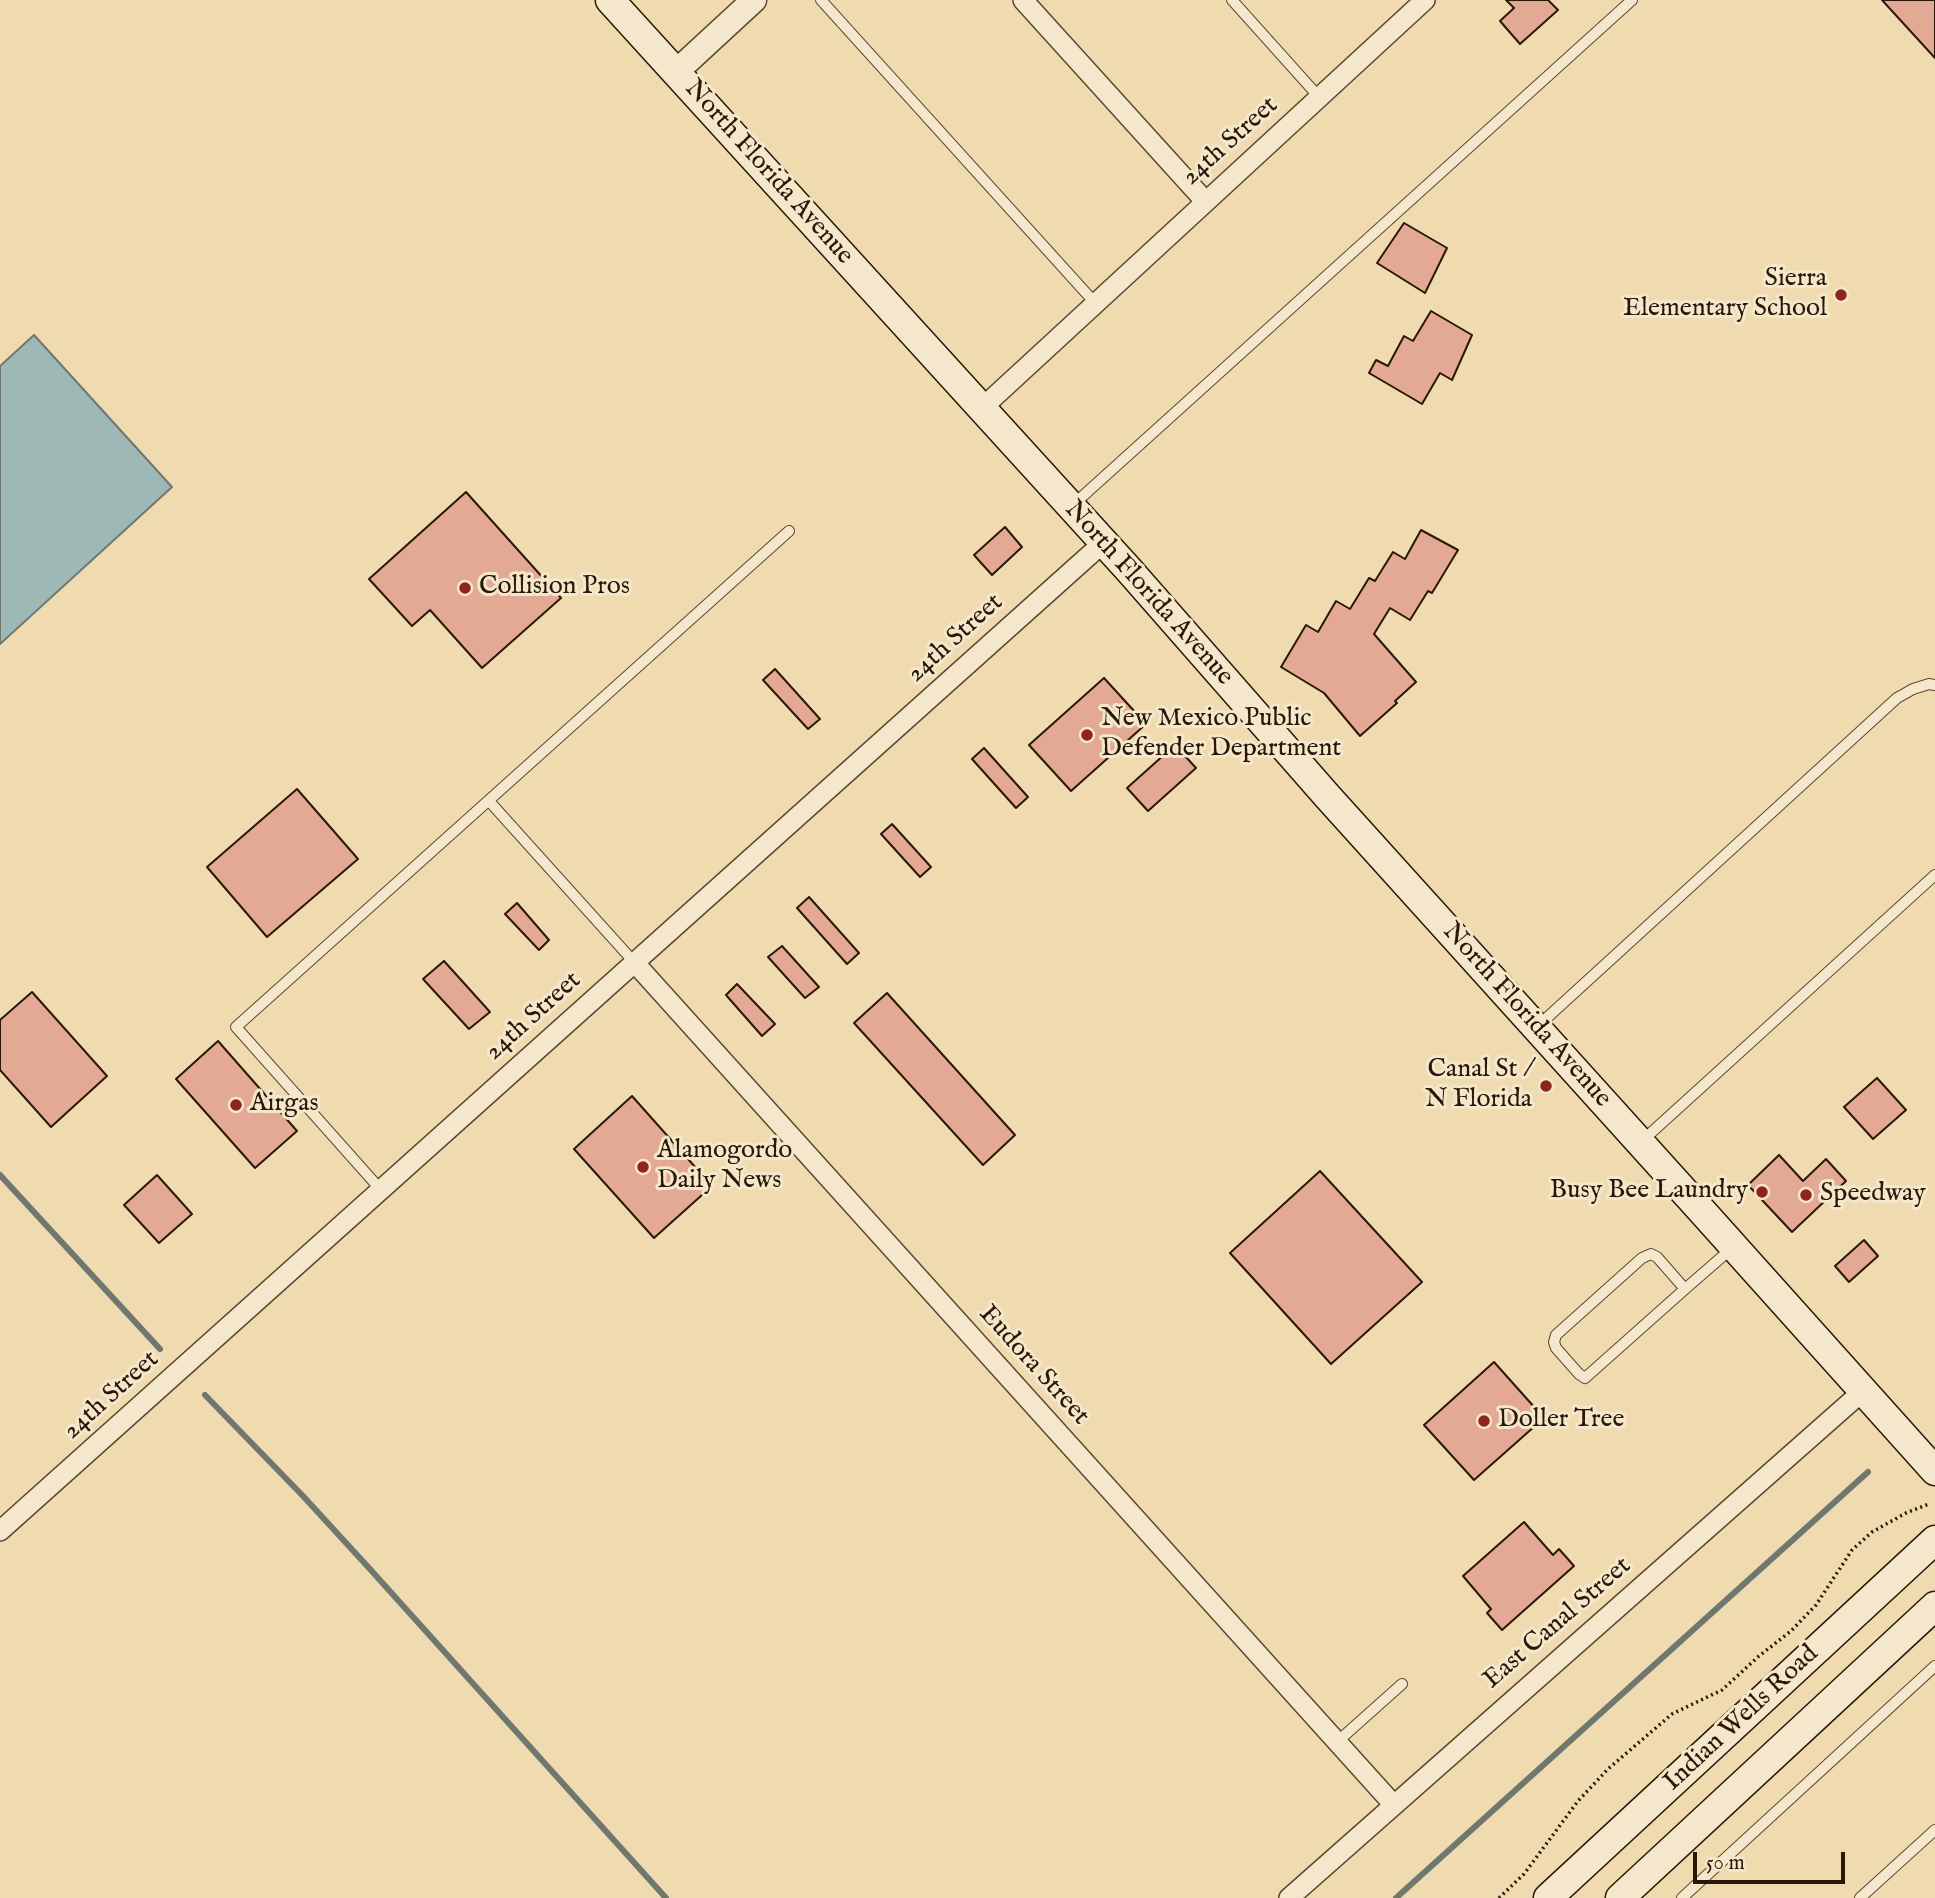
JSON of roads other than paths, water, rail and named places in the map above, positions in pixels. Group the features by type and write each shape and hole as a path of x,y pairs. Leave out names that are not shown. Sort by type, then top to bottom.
{"main road":[{"name":"North Florida Avenue","path":"610,0 1103,542 1328,797 1935,1471"},
{"name":"Indian Wells Road","path":"1564,1893 1935,1540"},
{"name":"Indian Wells Road","path":"1620,1898 1935,1606"}],"street":[{"path":"676,72 754,0"},
{"path":"1023,0 1205,201"},
{"name":"24th Street","path":"981,408 1425,0"},
{"name":"24th Street","path":"0,1531 1103,542"},
{"name":"Eudora Street","path":"634,962 1393,1804"},
{"name":"East Canal Street","path":"1289,1898 1863,1391"}],"lane":[{"path":"821,0 1096,304"},
{"path":"1232,0 1319,97"},
{"path":"1071,507 1632,0"},
{"path":"381,1191 236,1027 789,531"},
{"path":"1536,1028 1897,698 1913,689 1935,685"},
{"path":"489,801 634,962"},
{"path":"1640,1142 1935,876"},
{"path":"1685,1289 1657,1257 1651,1254 1642,1258 1556,1335 1556,1348 1585,1378 1734,1246"},
{"path":"1682,1898 1935,1666"},
{"path":"1337,1742 1402,1684"},
{"path":"1860,1898 1935,1830"}],"water":[{"path":"34,335 172,487 0,644 0,366"}],"waterway":[{"path":"0,1175 160,1349"},
{"path":"205,1395 369,1568 666,1898"},
{"path":"1396,1898 1868,1472"}],"place":[{"name":"Sierra Elementary School","path":"1841,295"},
{"name":"Collision Pros","path":"465,588"},
{"name":"New Mexico Public Defender Department","path":"1087,735"},
{"name":"Canal St / N Florida","path":"1546,1086"},
{"name":"Airgas","path":"236,1105"},
{"name":"Alamogordo Daily News","path":"643,1167"},
{"name":"Busy Bee Laundry","path":"1762,1192"},
{"name":"Speedway","path":"1806,1195"},
{"name":"Doller Tree","path":"1484,1421"}]}
